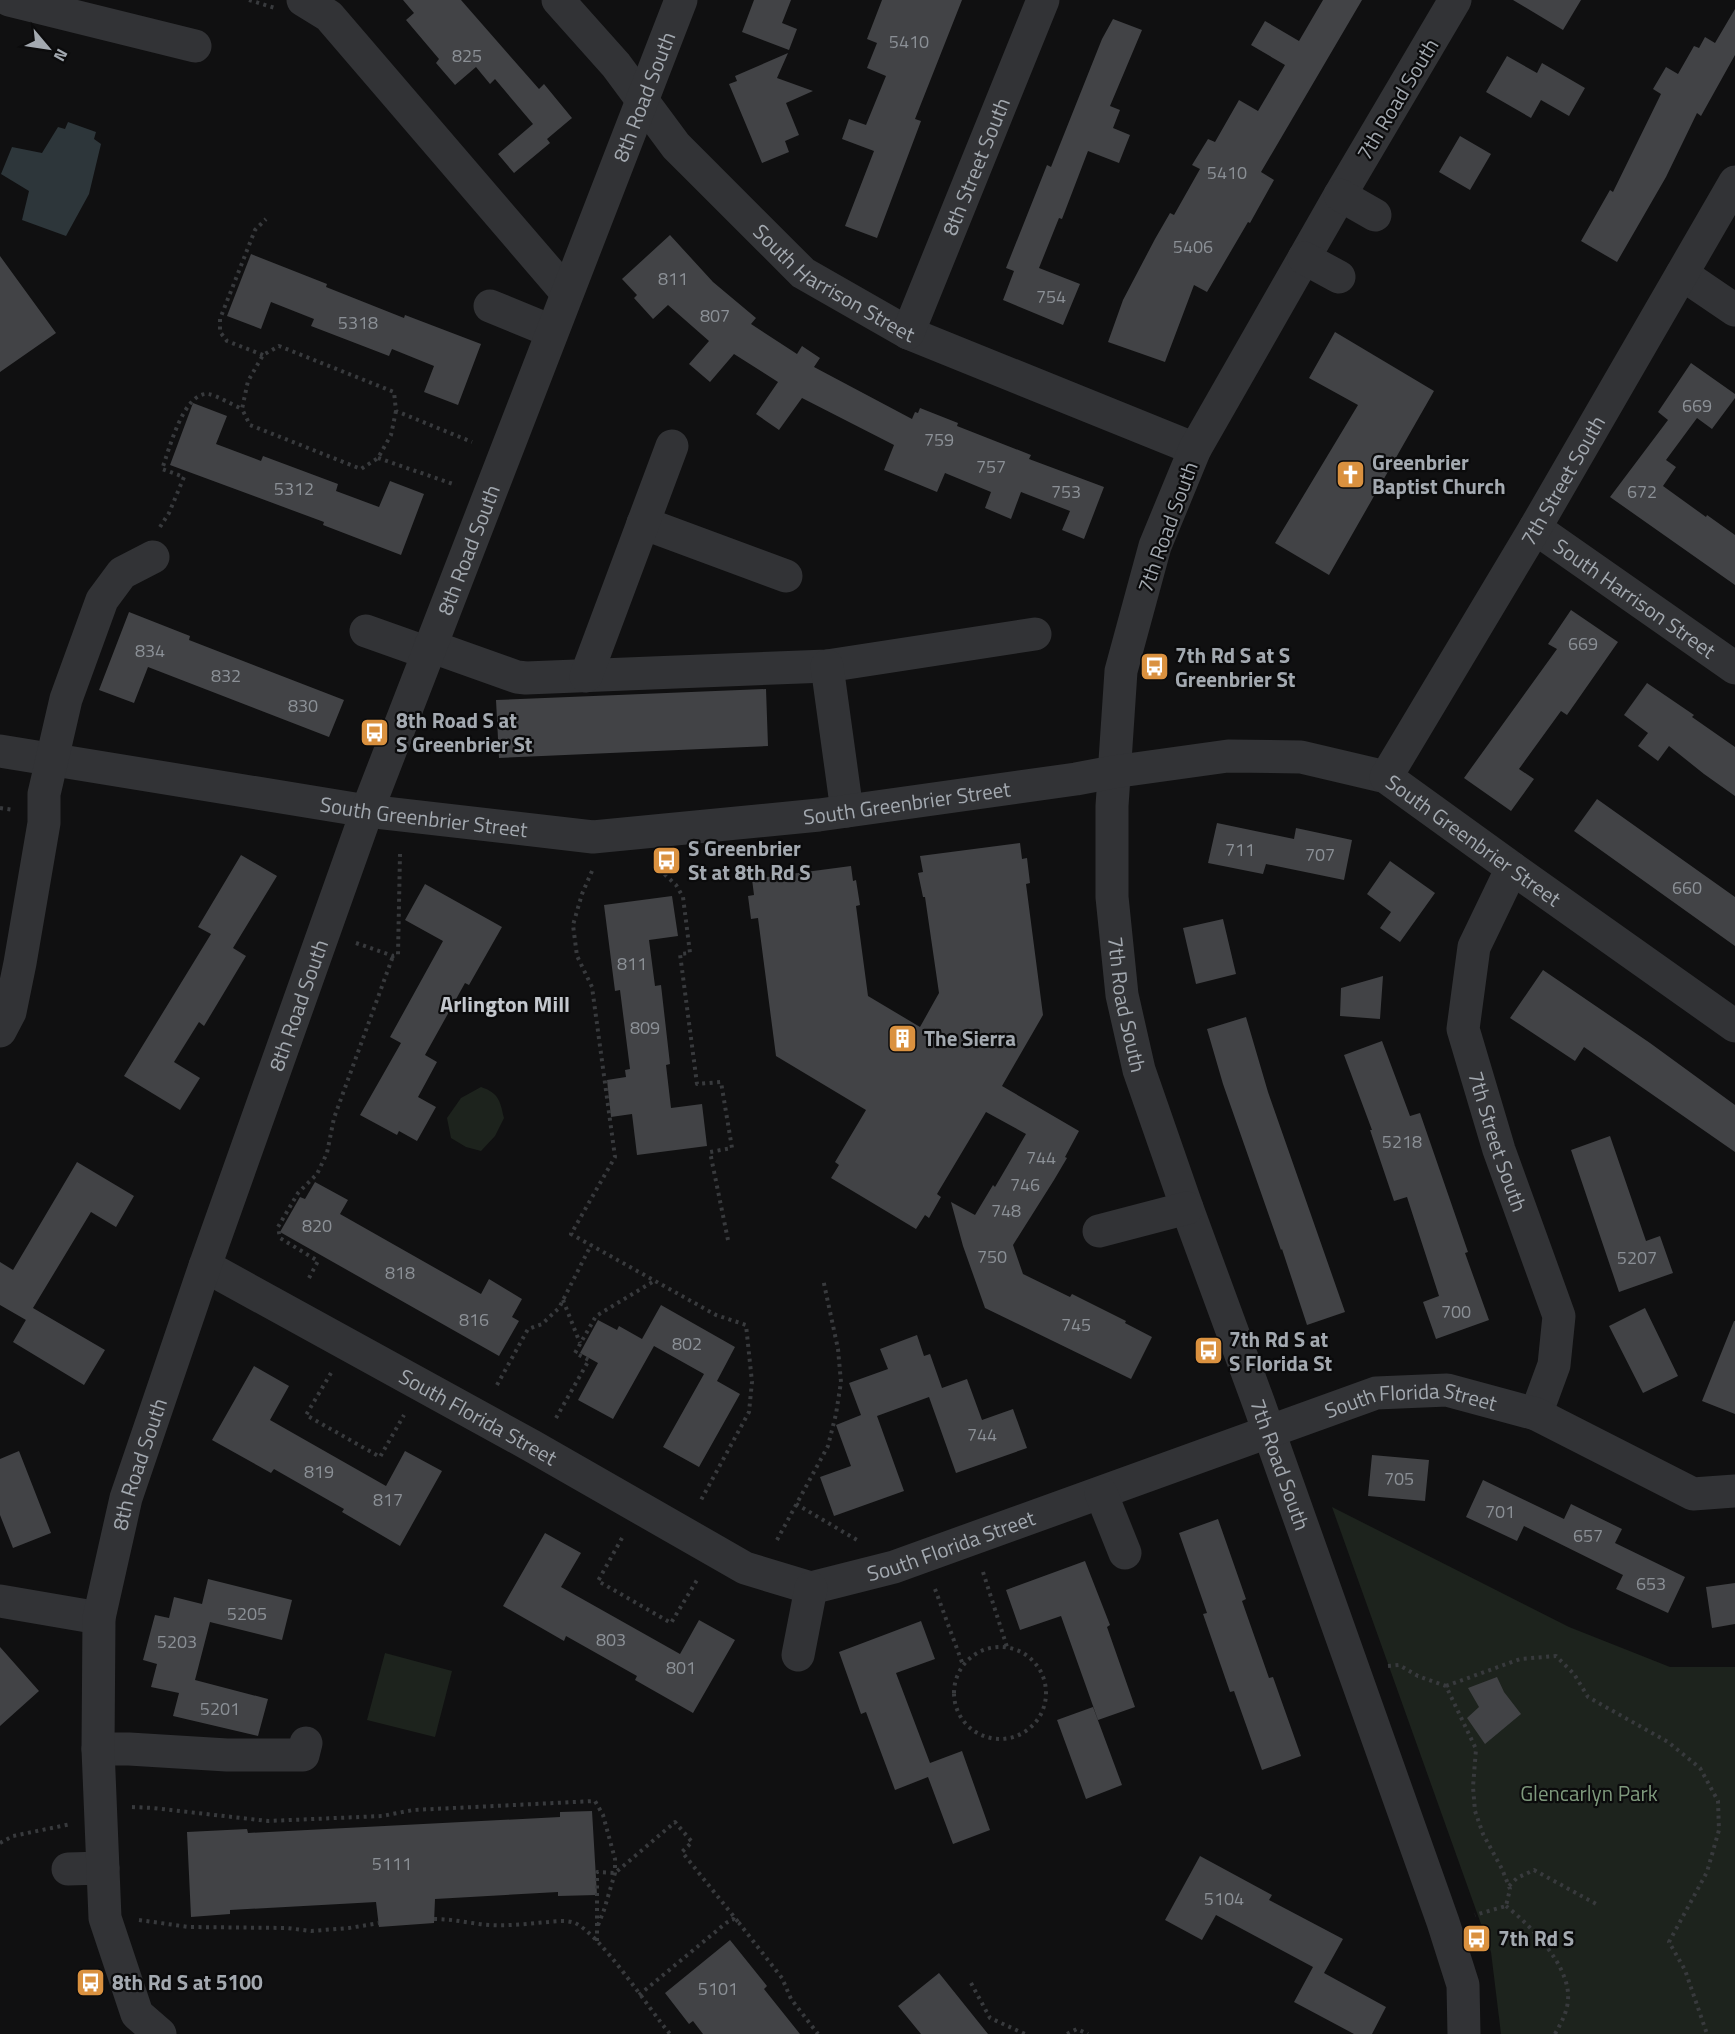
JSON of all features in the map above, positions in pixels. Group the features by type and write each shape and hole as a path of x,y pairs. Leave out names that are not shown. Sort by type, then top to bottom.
{"street":[{"path":"9,0 195,46"},
{"path":"303,0 329,16 566,292"},
{"name":"South Harrison Street","path":"558,0 616,65 676,146 803,273 908,333 1195,449"},
{"name":"8th Road South","path":"160,2034 137,2014 105,1918 98,1749 99,1618 126,1498 205,1266 367,811 566,292 681,0"},
{"name":"8th Street South","path":"908,333 1044,0"},
{"name":"7th Road South","path":"1455,0 1340,195 1195,449 1155,546 1121,671 1113,772 1112,897 1122,995 1139,1070 1450,1943 1463,1985 1464,2034"},
{"name":"7th Street South","path":"1386,777 1535,528 1735,182"},
{"path":"1340,195 1375,215"},
{"path":"1304,258 1339,277"},
{"path":"1682,274 1735,310"},
{"path":"490,306 551,331"},
{"path":"585,676 672,446"},
{"path":"643,523 786,576"},
{"name":"South Harrison Street","path":"1535,528 1735,668"},
{"path":"0,1031 10,1012 20,963 44,824 44,794 66,699 102,600 122,573 154,545"},
{"path":"366,632 517,677 827,666 1035,634"},
{"path":"827,666 847,811"},
{"name":"South Greenbrier Street","path":"0,751 367,811 593,837 847,811 1228,756 1301,757 1386,777 1735,1026"},
{"name":"7th Street South","path":"1512,868 1474,947 1463,1029 1498,1150 1559,1316 1554,1365 1536,1414"},
{"path":"1099,1231 1187,1208"},
{"name":"South Florida Street","path":"205,1266 542,1452 745,1568 811,1588 894,1567 1376,1393 1447,1390 1536,1414 1693,1494 1735,1491"},
{"path":"1101,1492 1125,1553"},
{"path":"798,1655 811,1588"},
{"path":"0,1601 99,1618"},
{"path":"98,1749 227,1755 303,1755 306,1743"},
{"path":"68,1869 103,1868"}],"path":[{"path":"263,355 227,341 220,332 220,320 255,230 266,219"},
{"path":"279,346 394,392 396,411 392,435 378,458 361,469 250,425 242,409 248,381 263,355 279,346"},
{"path":"154,545 184,477 162,470 186,406 195,398 207,394 242,409"},
{"path":"396,411 472,442"},
{"path":"378,458 456,485"},
{"path":"356,943 393,956 398,955 400,854"},
{"path":"659,868 676,885 683,897 690,953 680,954 697,1084 721,1082 732,1148 710,1152 728,1240"},
{"path":"592,871 573,925 578,956 592,987 615,1157 571,1234 716,1315 746,1325 752,1382 749,1412 701,1500"},
{"path":"309,1278 318,1261 280,1238 278,1227 298,1193 317,1174 327,1153 334,1118 393,956"},
{"path":"497,1384 528,1329 542,1324 559,1308 591,1245"},
{"path":"777,1540 828,1446 836,1414 841,1382 838,1349 823,1279"},
{"path":"556,1418 589,1360 575,1353 596,1316 655,1281"},
{"path":"563,1300 580,1344"},
{"path":"331,1373 306,1415 380,1457 404,1415"},
{"path":"796,1504 857,1540"},
{"path":"622,1538 598,1581 671,1623 697,1580"},
{"path":"983,1572 1007,1647"},
{"path":"935,1589 963,1665"},
{"path":"1007,1647 1026,1654 1037,1664 1044,1677 1047,1691 1045,1706 1038,1719 1027,1730 1013,1737 997,1739 982,1735 968,1727 959,1714 954,1700 955,1684 963,1665 970,1657 983,1649 1007,1647"},
{"path":"1388,1666 1400,1665 1418,1676 1446,1686 1520,1659 1556,1656 1574,1674 1588,1697 1668,1742 1700,1768 1718,1801 1719,1830 1707,1872 1670,1942 1685,1970 1707,2034"},
{"path":"1446,1686 1476,1749 1473,1787 1475,1811 1483,1834 1510,1889 1506,1905"},
{"path":"132,1807 268,1821 382,1816 413,1810 595,1802 603,1815 615,1859 615,1873 597,1928"},
{"path":"597,1941 597,1872 615,1873 675,1822 692,1842 682,1852 782,1978 791,1999 818,2034"},
{"path":"0,1843 13,1836 73,1824"},
{"path":"1509,1886 1517,1878 1534,1870 1598,1905"},
{"path":"1476,1915 1506,1905"},
{"path":"1506,1905 1529,1924 1555,1956 1569,1998 1565,2017 1555,2034"},
{"path":"434,1919 508,1925 563,1921 574,1923 597,1941 670,2034"},
{"path":"138,1920 189,1927 287,1928 311,1931 379,1923"},
{"path":"639,1995 726,1923 733,1920 739,1923"},
{"path":"971,1983 990,2018 1025,2034"},
{"path":"1067,2034 1077,2029 1088,2034"}],"green space":[{"path":"481,1087 498,1098 504,1118 495,1136 481,1151 466,1147 451,1138 447,1118 461,1098"},
{"name":"Glencarlyn Park","path":"1332,1507 1569,1627 1670,1667 1735,1667 1735,2034 1501,2034 1491,1952"},
{"path":"385,1653 452,1671 435,1737 367,1720"}],"shaded area":[{"path":"68,122 96,132 94,139 101,144 89,194 66,236 22,220 29,191 1,174 12,147 42,153 58,127 65,129"}],"building":[{"path":"403,0 461,0 539,89 544,84 572,118 547,139 550,143 514,173 498,154 533,124 495,79 490,84 476,67 455,85 436,63 439,59 406,20 414,13"},
{"path":"754,0 791,0 782,23 797,29 789,50 742,32"},
{"path":"882,0 962,0 915,119 921,121 877,238 845,226 874,151 842,139 849,119 866,125 886,76 867,68 877,43 867,39"},
{"path":"1323,0 1362,0 1261,172 1274,180 1250,223 1248,222 1207,292 1194,285 1165,362 1108,342 1123,300 1155,239 1170,213 1174,215 1200,169 1192,165 1208,139 1215,142 1239,100 1258,111 1285,65 1251,45 1265,21 1299,41"},
{"path":"1513,0 1581,0 1563,30"},
{"path":"1735,9 1735,55 1701,116 1697,113 1666,177 1617,262 1581,241 1610,190 1613,192 1661,94 1653,89 1666,67 1678,74 1694,46 1699,48 1705,37 1715,43"},
{"path":"1113,19 1142,30 1110,106 1120,110 1113,128 1130,135 1119,163 1088,151 1062,219 1059,218 1039,268 1080,284 1063,325 1003,300 1014,271 1006,268 1047,165 1051,167 1102,39"},
{"path":"788,53 777,78 813,91 786,103 799,135 785,141 789,152 762,163 729,84 737,81 735,76"},
{"path":"1507,56 1537,73 1542,63 1585,88 1569,116 1541,100 1531,118 1486,92"},
{"path":"1460,136 1491,154 1470,190 1439,172"},
{"path":"670,235 713,282 756,318 751,324 797,354 802,346 820,358 814,367 912,419 920,408 958,423 957,426 1031,455 1029,459 1104,487 1084,539 1062,530 1070,511 1021,492 1011,519 985,508 991,492 945,473 937,492 884,470 894,445 802,398 779,430 756,414 778,382 734,354 710,382 689,364 709,341 668,305 653,319 634,298 637,295 622,279"},
{"path":"251,254 404,318 405,315 481,344 458,405 424,392 434,366 392,349 389,356 311,326 314,319 271,302 261,329 227,316"},
{"path":"0,256 56,333 0,372"},
{"name":"Greenbrier Baptist Church","path":"1335,332 1434,391 1329,575 1275,543 1358,405 1309,378"},
{"path":"1691,363 1735,394 1735,398 1712,429 1697,418 1666,460 1676,467 1663,486 1735,535 1735,585 1610,497 1668,420 1658,412"},
{"path":"193,403 227,416 216,444 261,461 263,456 338,484 336,491 379,507 390,481 424,494 401,555 323,525 324,522 170,465"},
{"path":"1571,610 1618,642 1567,715 1561,711 1519,769 1534,779 1511,811 1464,778 1557,649 1548,644"},
{"path":"129,612 190,636 189,640 344,700 329,737 148,667 134,703 99,690"},
{"path":"1647,683 1735,747 1735,796 1669,746 1658,761 1638,746 1648,733 1624,715"},
{"path":"766,689 768,746 499,758 496,700"},
{"path":"1597,799 1735,897 1735,946 1574,831"},
{"path":"1217,823 1294,839 1296,828 1352,840 1344,880 1266,864 1263,874 1208,863"},
{"name":"The Sierra","path":"1020,843 1022,859 1027,858 1030,883 1026,884 1043,1015 1002,1086 1079,1131 1065,1157 1067,1158 1013,1245 1023,1274 1070,1297 1072,1294 1152,1337 1131,1379 985,1308 963,1246 951,1202 975,1215 993,1185 995,1187 1026,1134 986,1112 937,1194 941,1197 929,1218 925,1215 916,1229 831,1178 839,1165 835,1162 866,1110 776,1056 758,918 751,919 748,896 754,895 752,879 851,866 860,905 856,906 868,996 920,1027 939,993 925,897 923,897 918,873 923,872 920,856"},
{"path":"241,855 277,876 233,948 246,956 204,1026 199,1022 174,1062 200,1078 180,1110 124,1076 211,934 198,927"},
{"path":"1390,861 1435,893 1400,942 1380,928 1391,912 1367,894"},
{"path":"425,884 502,927 469,985 465,983 425,1055 437,1062 418,1097 436,1107 417,1141 399,1131 397,1135 360,1115 401,1043 390,1037 443,941 405,920"},
{"path":"672,896 678,936 649,940 655,986 661,985 670,1064 666,1065 671,1108 702,1104 707,1146 637,1155 632,1114 611,1117 607,1080 626,1077 625,1070 630,1069 620,990 615,991 604,905"},
{"path":"1223,919 1236,974 1196,984 1183,928"},
{"path":"1543,970 1650,1043 1735,1105 1735,1152 1584,1047 1575,1061 1510,1018"},
{"path":"1383,976 1380,1019 1340,1016 1341,988"},
{"path":"1246,1017 1268,1092 1345,1312 1307,1325 1223,1084 1207,1029"},
{"path":"1382,1041 1410,1116 1420,1113 1489,1320 1436,1339 1423,1302 1439,1296 1407,1197 1394,1201 1370,1130 1372,1130 1344,1055"},
{"path":"1610,1136 1646,1241 1660,1236 1673,1273 1619,1292 1571,1150"},
{"path":"77,1162 134,1196 116,1227 91,1212 33,1308 105,1350 84,1385 13,1342 26,1320 0,1305 0,1262 13,1270"},
{"path":"315,1182 348,1200 340,1214 481,1294 489,1279 522,1299 512,1317 519,1321 499,1356 280,1232 300,1197 305,1199"},
{"path":"661,1305 735,1347 717,1381 740,1394 699,1467 663,1447 704,1374 654,1346 613,1419 578,1400 598,1363 580,1353 598,1320 617,1330 619,1326 642,1339"},
{"path":"1645,1308 1678,1376 1643,1393 1609,1326"},
{"path":"1735,1321 1735,1414 1702,1401"},
{"path":"917,1335 924,1356 930,1354 942,1388 967,1379 982,1420 1013,1409 1027,1448 956,1473 929,1397 877,1416 904,1491 834,1516 820,1477 851,1466 836,1425 861,1415 849,1383 888,1369 880,1349"},
{"path":"254,1366 289,1386 270,1420 386,1486 405,1451 442,1471 400,1546 342,1512 344,1509 274,1469 271,1473 212,1440"},
{"path":"19,1451 51,1533 13,1548 0,1515 0,1459"},
{"path":"1372,1455 1429,1460 1425,1501 1368,1496"},
{"path":"1483,1480 1564,1519 1571,1504 1622,1529 1615,1543 1685,1577 1668,1613 1616,1589 1623,1575 1524,1526 1517,1541 1466,1517"},
{"path":"1218,1519 1246,1599 1242,1601 1269,1678 1273,1677 1301,1756 1262,1770 1234,1691 1230,1692 1203,1614 1207,1613 1179,1533"},
{"path":"545,1533 581,1553 561,1587 680,1654 699,1620 735,1640 693,1713 635,1680 637,1676 566,1636 564,1641 503,1606"},
{"path":"1085,1561 1110,1625 1107,1627 1135,1707 1098,1720 1061,1616 1020,1630 1006,1590"},
{"path":"208,1579 292,1600 282,1640 210,1622 195,1680 268,1699 258,1736 173,1716 179,1693 151,1687 157,1664 143,1660 155,1615 169,1618 174,1597 202,1604"},
{"path":"1735,1583 1735,1624 1712,1628 1706,1587"},
{"path":"921,1621 935,1659 896,1673 930,1763 962,1751 990,1830 953,1844 928,1777 895,1790 866,1712 861,1714 839,1652"},
{"path":"0,1647 39,1691 0,1726"},
{"path":"1497,1677 1504,1692 1521,1714 1485,1744 1467,1718 1479,1707 1468,1688"},
{"path":"1093,1707 1122,1785 1086,1799 1057,1720"},
{"path":"592,1811 597,1895 558,1896 558,1892 435,1899 434,1923 379,1927 376,1902 230,1910 230,1914 191,1917 187,1832 247,1829 248,1833 560,1817 560,1812"},
{"path":"1200,1856 1272,1895 1269,1900 1343,1939 1324,1973 1386,2007 1372,2034 1354,2034 1294,2002 1313,1967 1216,1915 1202,1940 1165,1920"},
{"path":"730,1940 767,1986 764,1989 800,2034 703,2034 693,2021 689,2024 665,1993"},
{"path":"939,1973 988,2034 921,2034 898,2006"}],"place":[{"name":"Greenbrier Baptist Church","path":"1351,474"},
{"name":"7th Rd S at S Greenbrier St","path":"1154,667"},
{"name":"8th Road S at S Greenbrier St","path":"375,732"},
{"name":"S Greenbrier St at 8th Rd S","path":"667,860"},
{"name":"The Sierra","path":"903,1038"},
{"name":"7th Rd S at S Florida St","path":"1208,1351"},
{"name":"7th Rd S","path":"1477,1938"},
{"name":"8th Rd S at 5100","path":"91,1982"}],"district":[{"name":"Arlington Mill","path":"505,1004"}]}
